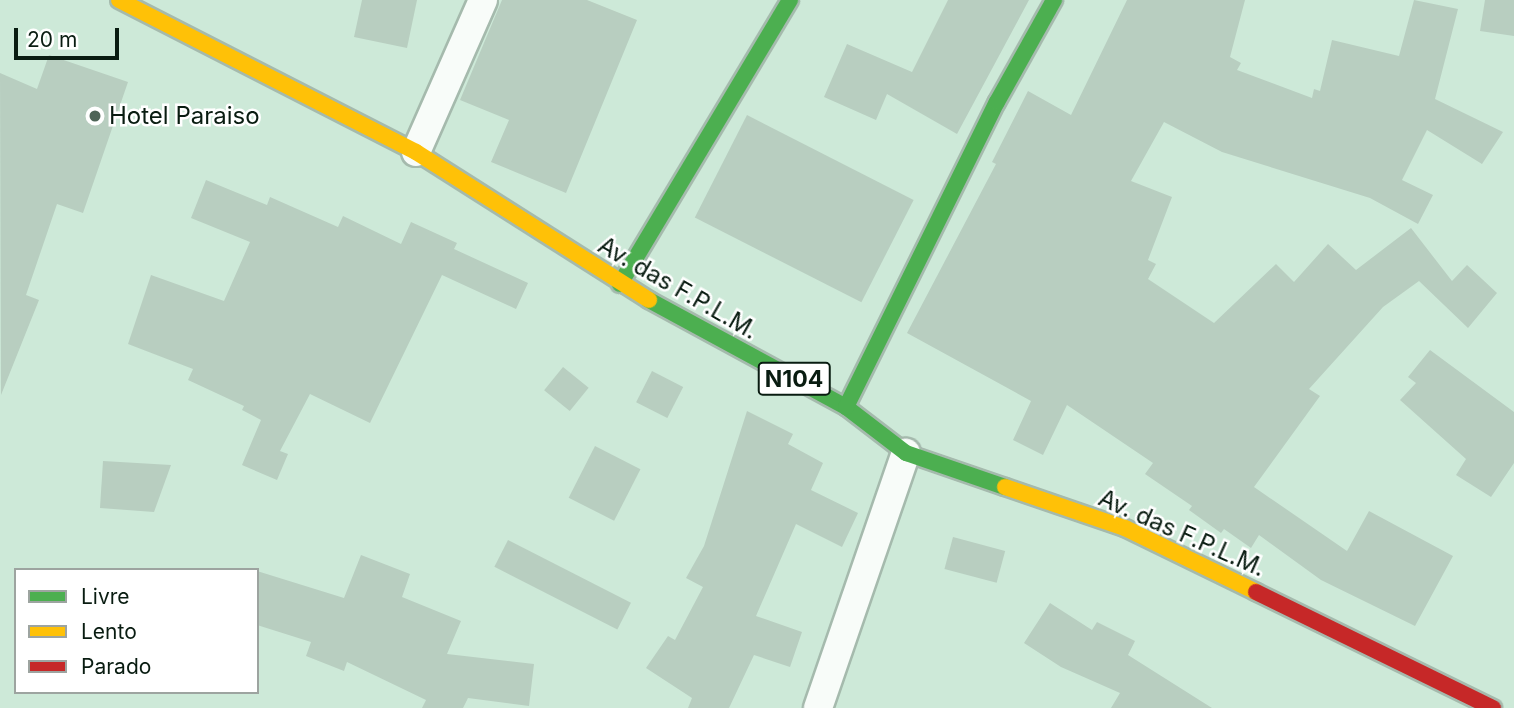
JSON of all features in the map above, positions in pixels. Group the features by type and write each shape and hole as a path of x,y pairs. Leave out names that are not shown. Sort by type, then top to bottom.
{"main road":[{"name":"Av. das F.P.L.M.","path":"120,0 416,152 620,284 846,407 906,453 1125,528 1493,708"},
{"path":"620,284 790,0"},
{"path":"846,407 998,102 1054,0"}],"street":[{"path":"416,152 483,0"},
{"path":"818,708 906,453"}],"building":[{"path":"362,0 417,0 407,48 354,37"},
{"path":"502,0 587,0 637,20 566,193 491,162 509,120 460,100"},
{"path":"948,0 1029,0 957,134 887,94 876,120 824,97 847,44 912,72"},
{"path":"1127,0 1245,0 1230,57 1241,63 1237,70 1312,98 1314,89 1320,91 1332,40 1399,56 1414,0 1458,9 1435,99 1503,132 1482,164 1427,130 1402,180 1433,195 1418,224 1370,198 1222,152 1164,122 1131,181 1172,197 1148,260 1156,264 1148,279 1214,323 1276,264 1294,282 1328,244 1356,270 1411,228 1452,281 1467,265 1497,293 1468,328 1419,281 1383,307 1309,389 1320,396 1254,487 1347,551 1369,511 1453,556 1415,626 1321,580 1259,535 1251,548 1224,529 1221,533 1189,510 1192,506 1145,474 1153,463 1067,405 1043,455 1013,440 1031,401 907,333 996,164 992,162 1028,91 1071,115"},
{"path":"1485,0 1514,0 1514,36 1480,31"},
{"path":"49,55 128,82 83,213 57,204 26,295 39,300 1,395 0,73 37,89"},
{"path":"747,115 914,200 861,302 695,217"},
{"path":"206,180 267,205 270,197 338,227 343,216 401,244 411,222 457,243 454,249 528,283 516,309 442,275 370,423 310,394 280,451 288,454 277,480 242,465 261,420 242,410 244,406 188,380 193,369 128,344 151,275 224,301 250,242 191,218"},
{"path":"1430,350 1514,412 1514,463 1491,497 1456,475 1466,459 1400,400 1416,383 1408,377"},
{"path":"563,367 589,388 570,411 544,390"},
{"path":"652,371 683,387 667,418 636,402"},
{"path":"747,411 793,434 788,444 823,463 811,490 858,513 842,547 796,524 756,616 802,632 790,667 754,655 729,708 688,708 692,698 646,668 668,636 675,640 703,587 686,578 704,546"},
{"path":"595,446 640,469 614,521 569,498"},
{"path":"103,461 171,465 154,512 100,508"},
{"path":"953,537 1005,551 997,583 944,569"},
{"path":"508,540 631,603 617,629 494,567"},
{"path":"361,555 410,574 402,597 461,621 447,654 534,664 529,706 468,698 463,708 422,708 426,700 347,662 344,671 306,656 311,642 259,626 259,572 344,598"},
{"path":"1050,603 1092,630 1097,622 1135,641 1128,655 1212,708 1111,708 1120,693 1061,667 1024,643"}],"traffic: fast":[{"path":"620,284 790,0"},
{"path":"846,407 997,102 1054,0"},
{"path":"649,300 846,407 906,453 1005,487"}],"traffic: slow":[{"path":"119,0 416,152 649,300"},
{"path":"1005,487 1125,528 1256,592"}],"traffic: jam":[{"path":"1256,592 1493,708"}],"place":[{"name":"Hotel Paraiso","path":"95,116"}]}
